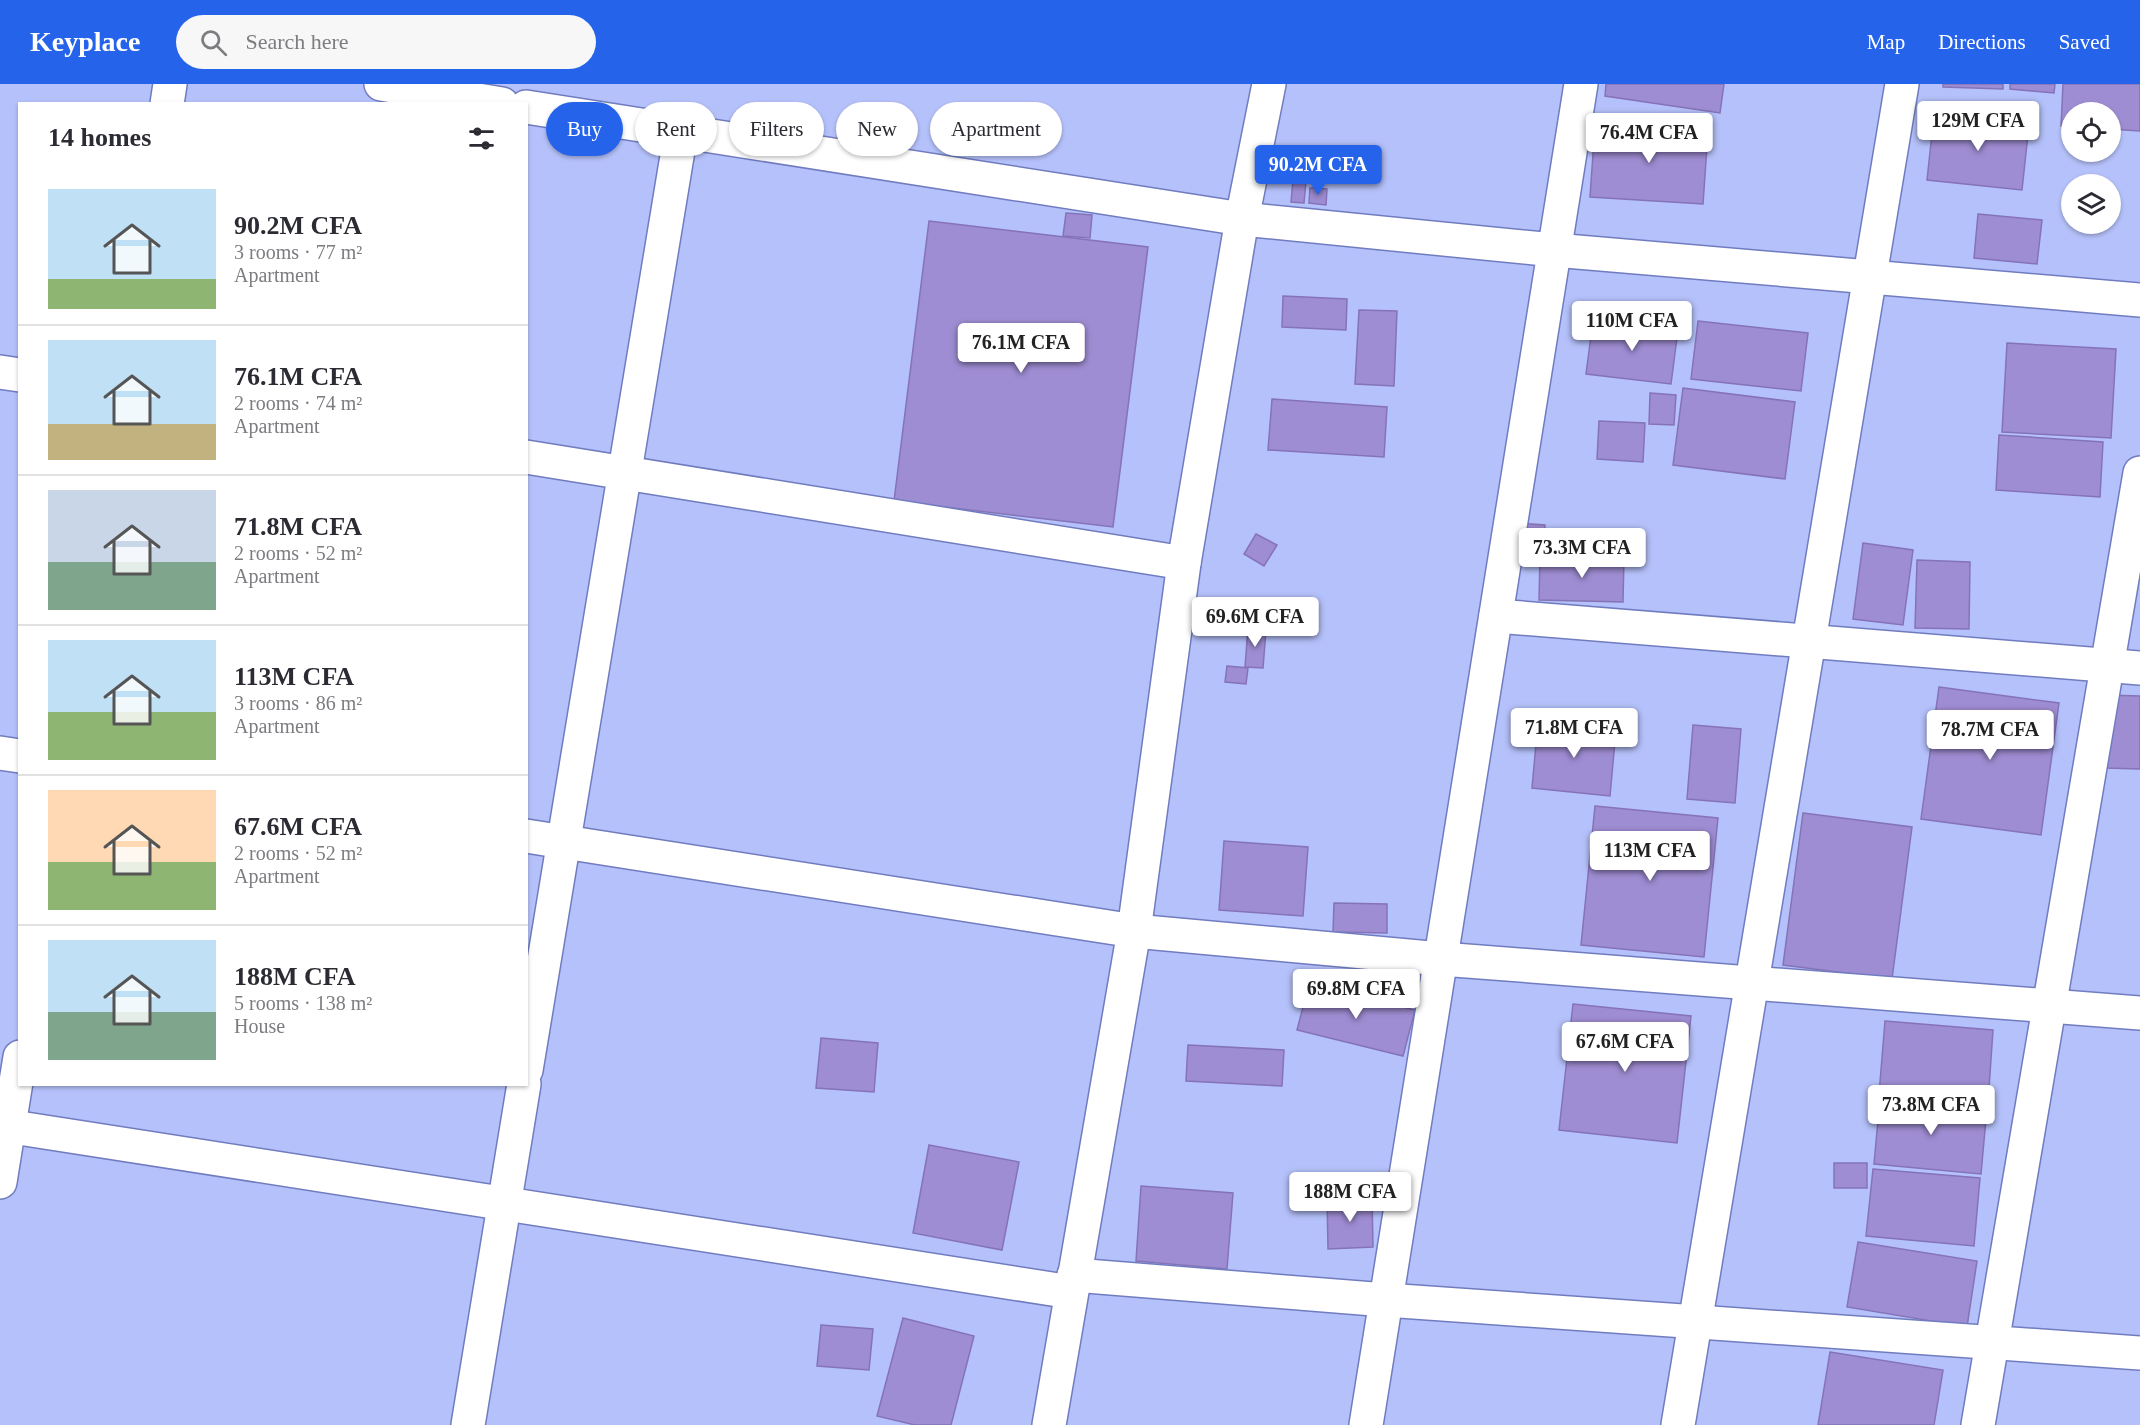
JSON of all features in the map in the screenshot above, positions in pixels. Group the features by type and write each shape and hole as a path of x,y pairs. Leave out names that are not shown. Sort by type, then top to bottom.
{"street":[{"path":"167,102 170,84"},
{"path":"381,84 490,102"},
{"path":"1049,1425 1134,931 1184,564 1242,219 1269,84"},
{"path":"1366,1425 1581,84"},
{"path":"1678,1425 1902,84"},
{"path":"528,107 635,125"},
{"path":"717,138 1242,219 1554,250 2140,300"},
{"path":"528,1058 677,156"},
{"path":"0,372 18,375"},
{"path":"528,457 1184,564"},
{"path":"1978,1425 2140,473"},
{"path":"1496,616 2140,668"},
{"path":"0,753 18,756"},
{"path":"528,836 1134,931 1441,959 2140,1013"},
{"path":"0,1182 4,1126 18,1066"},
{"path":"468,1425 524,1086"},
{"path":"4,1126 504,1204 1073,1284 1386,1300 2140,1353"}],"building":[{"path":"1606,84 1724,84 1720,113 1605,96"},
{"path":"1943,84 2003,84 2003,89 1943,87"},
{"path":"2010,84 2055,84 2054,93 2010,89"},
{"path":"2063,84 2140,84 2140,131 2121,130 2121,102 2062,102"},
{"path":"1934,115 2029,125 2022,190 1927,180"},
{"path":"1595,125 1708,132 1703,204 1590,197"},
{"path":"1293,180 1306,181 1304,203 1291,202"},
{"path":"1310,188 1327,189 1326,205 1309,203"},
{"path":"1066,213 1092,215 1090,238 1063,236"},
{"path":"1978,214 2042,220 2037,264 1974,258"},
{"path":"929,221 1148,247 1113,527 894,501"},
{"path":"1283,296 1347,299 1346,330 1282,327"},
{"path":"1359,310 1397,311 1394,386 1355,384"},
{"path":"1593,320 1678,330 1671,384 1586,374"},
{"path":"1698,321 1808,333 1801,391 1691,379"},
{"path":"2007,343 2116,349 2111,438 2002,432"},
{"path":"1683,388 1795,402 1785,479 1673,465"},
{"path":"1650,393 1676,395 1674,425 1649,424"},
{"path":"1272,399 1387,407 1384,457 1268,450"},
{"path":"1599,421 1645,423 1643,462 1597,459"},
{"path":"1999,435 2103,442 2100,497 1996,490"},
{"path":"1517,523 1545,525 1543,551 1516,549"},
{"path":"1256,534 1277,545 1264,566 1244,554"},
{"path":"1863,543 1913,550 1903,625 1853,619"},
{"path":"1540,556 1624,558 1623,602 1539,600"},
{"path":"1917,560 1970,562 1969,629 1915,628"},
{"path":"1248,628 1266,630 1263,668 1245,667"},
{"path":"1227,666 1248,668 1246,684 1225,682"},
{"path":"1939,687 2059,703 2041,835 1921,819"},
{"path":"2107,695 2140,696 2140,769 2105,768"},
{"path":"1538,722 1616,730 1610,796 1532,788"},
{"path":"1693,725 1741,729 1735,803 1687,799"},
{"path":"1595,806 1718,818 1704,957 1581,945"},
{"path":"1803,813 1912,827 1892,979 1783,965"},
{"path":"1224,841 1308,847 1303,916 1219,910"},
{"path":"1334,903 1387,904 1387,933 1333,932"},
{"path":"1309,984 1415,1010 1403,1056 1297,1030"},
{"path":"1573,1004 1691,1016 1677,1143 1559,1130"},
{"path":"1885,1021 1993,1030 1988,1103 1879,1094"},
{"path":"821,1038 878,1043 874,1092 816,1088"},
{"path":"1188,1045 1284,1050 1282,1086 1186,1081"},
{"path":"1880,1098 1987,1108 1981,1174 1874,1164"},
{"path":"929,1145 1019,1162 1002,1250 913,1233"},
{"path":"1834,1163 1867,1163 1867,1188 1834,1188"},
{"path":"1873,1169 1980,1178 1974,1246 1866,1236"},
{"path":"1141,1186 1233,1193 1227,1269 1136,1261"},
{"path":"1327,1197 1372,1197 1373,1247 1328,1249"},
{"path":"1858,1242 1977,1261 1967,1327 1847,1307"},
{"path":"903,1318 974,1336 951,1425 915,1425 877,1416"},
{"path":"821,1325 873,1329 869,1370 817,1366"},
{"path":"1830,1352 1943,1370 1934,1425 1818,1425"}]}
